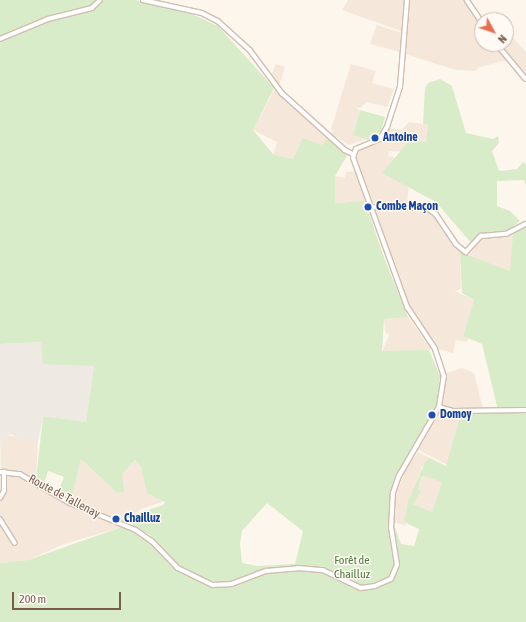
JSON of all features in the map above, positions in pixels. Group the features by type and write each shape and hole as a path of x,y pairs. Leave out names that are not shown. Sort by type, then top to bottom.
{"street":[{"path":"0,38 48,19 92,8 100,0"},
{"path":"143,0 202,13 218,21 250,50 282,93 345,150 353,154 358,147 380,139 387,127 400,87 407,0"},
{"path":"467,0 475,12"},
{"path":"504,52 526,79"},
{"name":"Route de Tallenay","path":"2,472 31,479 70,503 145,535 178,568 213,585 232,584 266,570 310,568 323,570 361,588 383,584 391,579 397,565 391,529 395,487 440,407 444,388 443,366 435,349 407,307 369,207 353,154"},
{"path":"369,207 427,208 436,214 456,244 466,252 481,236 506,234 526,224"},
{"path":"440,407 453,412 526,410"},
{"path":"0,498 4,490 2,472"},
{"path":"0,519 15,543"}],"shaded area":[{"path":"348,0 404,0 401,31 342,10"},
{"path":"409,0 463,0 474,15 474,52 501,52 508,60 480,67 474,71 456,70 405,54"},
{"path":"377,25 402,33 400,52 370,44"},
{"path":"514,39 526,52 526,76 506,52 514,52"},
{"path":"276,64 285,67 279,85 271,75"},
{"path":"351,64 376,71 372,83 394,89 387,107 367,102 360,108 355,107 360,110 353,135 367,139 349,145 331,134 333,130 331,129"},
{"path":"275,88 328,138 322,146 294,159 273,154 277,142 253,130"},
{"path":"409,122 428,125 426,142 408,152 389,151 388,156 394,157 394,161 386,172 409,184 407,205 374,204 356,160 357,152 382,140 389,128 401,130"},
{"path":"356,171 365,201 335,203 335,176 345,178 346,172"},
{"path":"376,209 419,209 430,212 464,253 460,253 461,289 455,291 474,300 463,336 469,338 467,342 456,340 453,353 438,349 414,315 395,274 377,221"},
{"path":"513,232 511,271 469,256 481,238 505,236"},
{"path":"408,317 432,350 382,352 389,335 385,332 384,319"},
{"path":"41,342 75,363 94,365 86,422 43,416 38,441 24,440 10,434 0,440 0,344"},
{"path":"462,368 474,373 483,409 462,412 442,408 447,373"},
{"path":"440,412 461,414 451,467 417,449"},
{"path":"7,435 38,441 36,480 18,471 1,470 0,440"},
{"path":"418,452 430,458 422,467 406,511 405,524 408,526 393,522 395,497 406,469"},
{"path":"81,459 117,493 122,484 122,474 135,460 141,467 147,491 165,501 141,509 125,522 71,501"},
{"path":"0,473 28,478 76,508 122,527 64,544 28,560 0,563"},
{"path":"422,476 442,482 432,512 413,504"}],"green space":[{"name":"Forêt de Chailluz","path":"0,0 136,0 194,15 218,26 274,88 253,130 273,154 293,159 303,138 322,145 328,138 348,154 335,176 335,203 365,201 383,255 408,317 384,319 382,351 429,350 440,376 437,410 399,483 395,497 393,522 401,544 414,546 419,529 404,522 408,502 425,462 430,458 446,466 461,414 496,414 497,406 482,344 463,336 474,300 462,293 460,252 510,271 513,232 526,227 526,622 0,622 0,563 28,560 122,527 161,545 149,534 133,527 132,522 140,513 163,505 165,502 147,493 141,467 135,460 122,474 124,492 117,493 81,459 71,501 58,492 64,477 48,471 44,485 36,480 43,416 86,422 94,366 43,364 41,342 0,344","holes":["422,476 442,482 432,512 413,504 421,491 418,489","267,503 303,531 295,564 257,566 242,563 240,543 242,531"]},
{"path":"440,79 452,86 466,133 493,139 498,136 499,143 492,151 499,171 517,169 523,162 526,164 526,185 524,180 497,181 497,206 510,211 520,221 506,232 479,235 472,244 436,202 382,173 409,141 426,142 428,125 423,124 425,88 428,83"},
{"path":"360,110 385,117 381,131 374,138 369,140 353,135"}],"place":[{"name":"Antoine","path":"375,138"},
{"name":"Combe Maçon","path":"368,207"},
{"name":"Domoy","path":"432,415"},
{"name":"Chailluz","path":"116,519"}]}
